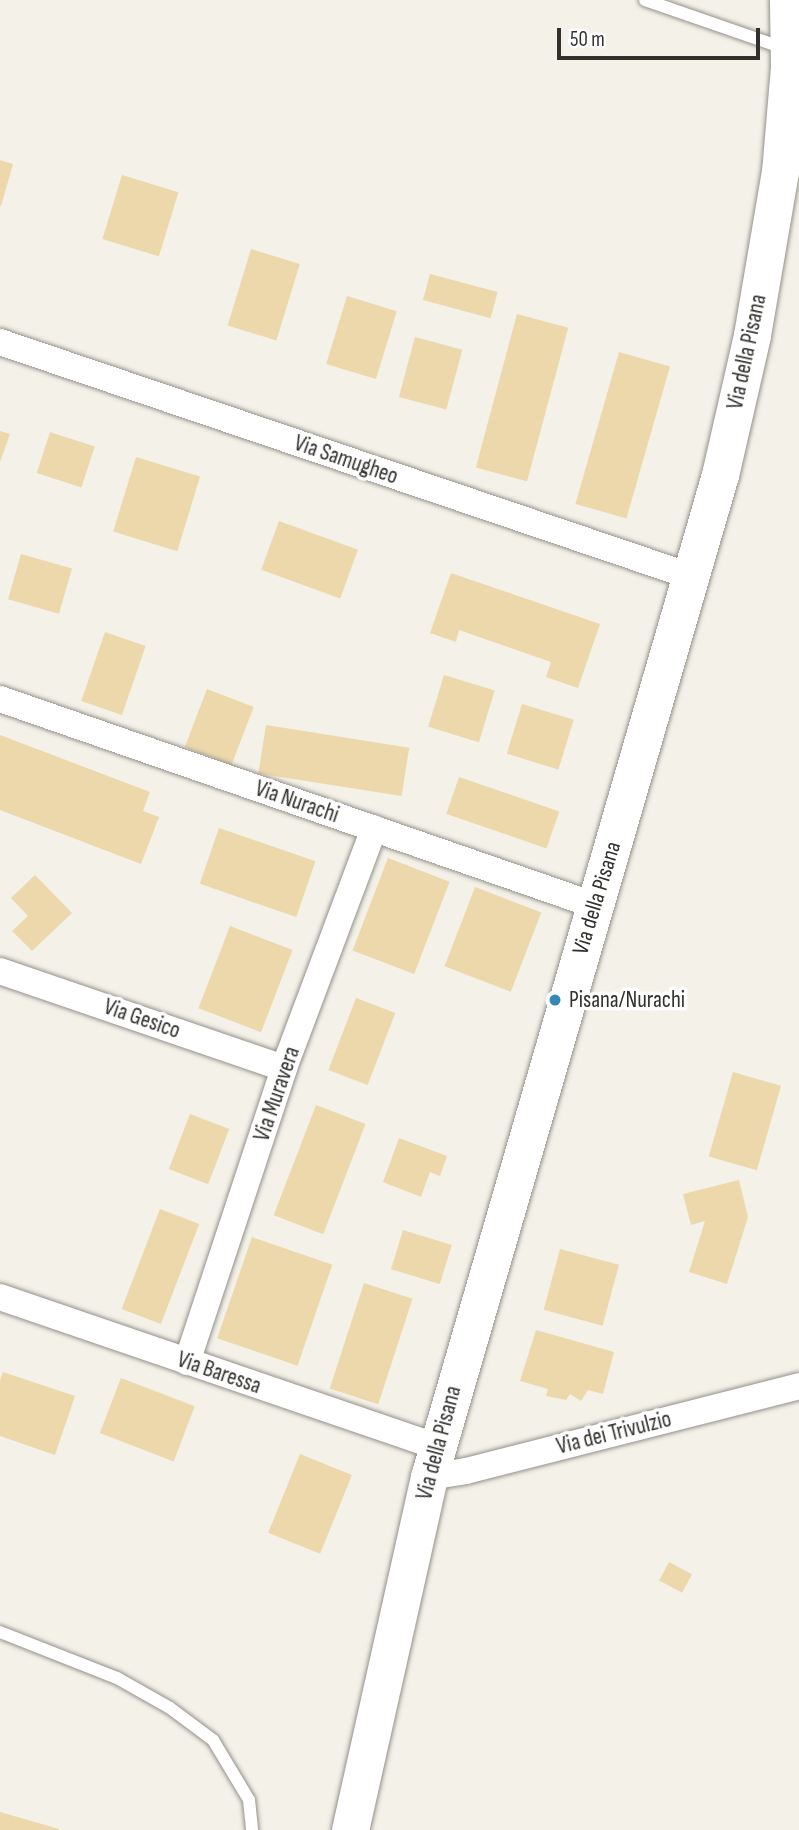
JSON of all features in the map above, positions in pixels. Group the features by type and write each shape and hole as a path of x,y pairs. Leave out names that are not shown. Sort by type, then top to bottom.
{"main road":[{"name":"Via della Pisana","path":"351,1830 434,1462 594,905 693,578 752,335 780,172 789,49 788,0"}],"street":[{"name":"Via Samugheo","path":"0,342 693,578"},
{"name":"Via Nurachi","path":"0,699 594,905"},
{"name":"Via Muravera","path":"187,1362 284,1068 374,828"},
{"name":"Via Gesico","path":"0,971 284,1068"},
{"name":"Via Baressa","path":"0,1297 187,1362 434,1462"},
{"name":"Via dei Trivulzio","path":"434,1462 466,1471 799,1386"}],"lane":[{"path":"645,0 789,49"},
{"path":"0,1632 117,1678 170,1708 213,1740 249,1800 252,1830"}],"building":[{"path":"0,160 13,164 1,206 0,206"},
{"path":"122,175 178,192 159,256 102,239"},
{"path":"251,249 300,264 276,340 228,326"},
{"path":"430,274 498,292 491,318 423,300"},
{"path":"347,296 397,311 376,379 326,364"},
{"path":"517,314 568,328 527,481 476,468"},
{"path":"415,337 462,350 446,410 399,397"},
{"path":"619,352 670,367 626,518 575,504"},
{"path":"0,431 10,434 0,462"},
{"path":"50,432 95,447 81,487 37,473"},
{"path":"136,457 200,477 177,551 113,532"},
{"path":"279,521 358,550 340,599 261,570"},
{"path":"21,554 72,569 59,614 8,599"},
{"path":"451,573 600,624 578,688 546,677 551,662 459,630 456,642 430,633"},
{"path":"105,632 146,646 122,715 81,701"},
{"path":"444,675 495,690 479,742 428,727"},
{"path":"207,689 254,707 231,765 185,747"},
{"path":"522,704 574,720 558,770 507,754"},
{"path":"266,725 409,748 402,796 258,773"},
{"path":"0,735 150,792 143,811 159,817 141,864 0,810"},
{"path":"459,777 559,812 547,848 446,814"},
{"path":"219,828 315,861 296,917 200,884"},
{"path":"388,858 450,882 414,974 353,950"},
{"path":"35,875 72,913 32,951 12,931 28,916 11,898"},
{"path":"475,887 541,912 511,992 445,966"},
{"path":"230,926 293,950 261,1032 198,1008"},
{"path":"356,998 395,1013 368,1085 328,1070"},
{"path":"733,1072 781,1086 757,1170 709,1157"},
{"path":"316,1105 365,1124 323,1234 274,1215"},
{"path":"190,1114 229,1129 208,1184 169,1169"},
{"path":"399,1138 447,1156 440,1176 430,1172 421,1197 383,1182"},
{"path":"739,1180 748,1217 727,1284 689,1272 705,1221 691,1225 683,1194"},
{"path":"160,1209 199,1224 161,1324 122,1309"},
{"path":"403,1230 452,1245 440,1284 391,1269"},
{"path":"252,1237 332,1265 298,1366 217,1338"},
{"path":"560,1249 619,1265 603,1326 544,1310"},
{"path":"364,1283 413,1299 378,1404 330,1389"},
{"path":"536,1330 614,1352 603,1394 588,1390 581,1401 570,1394 566,1400 546,1396 548,1389 520,1381"},
{"path":"3,1372 75,1396 55,1455 0,1436 0,1381"},
{"path":"121,1378 195,1406 174,1461 100,1433"},
{"path":"300,1454 352,1475 320,1554 268,1533"},
{"path":"669,1562 692,1574 682,1593 659,1581"},
{"path":"0,1812 59,1829 59,1830 0,1830"}],"place":[{"name":"Pisana/Nurachi","path":"555,1000"}]}
